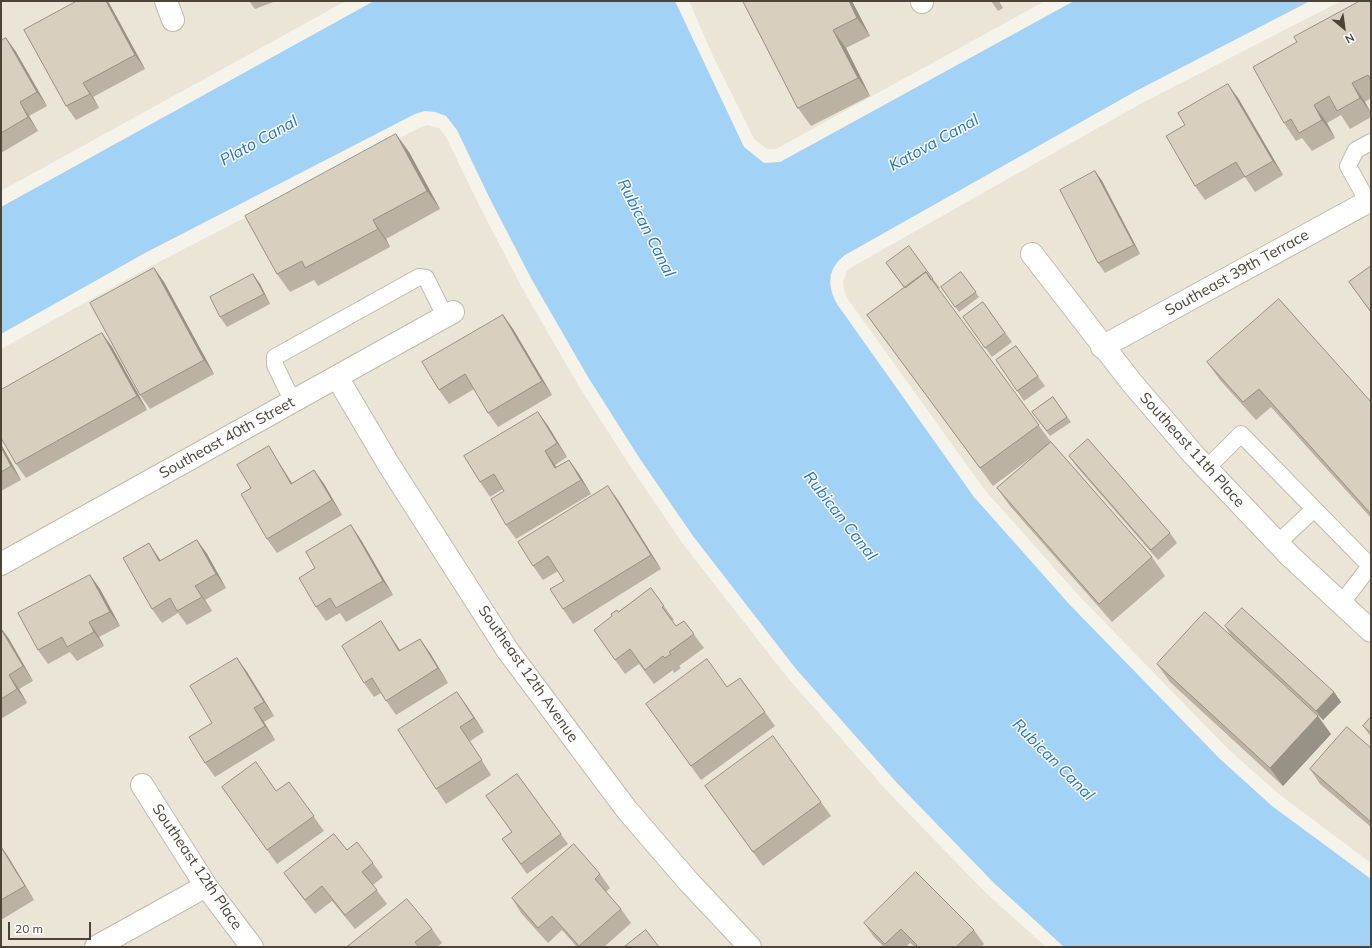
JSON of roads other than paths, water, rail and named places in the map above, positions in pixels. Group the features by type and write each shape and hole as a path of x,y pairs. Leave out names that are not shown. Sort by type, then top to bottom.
{"street":[{"name":"Southeast 39th Terrace","path":"1102,347 1369,201"},
{"name":"Southeast 11th Place","path":"1032,254 1102,347 1206,468 1278,543 1371,631"},
{"name":"Southeast 40th Street","path":"1,564 449,314"},
{"name":"Southeast 12th Avenue","path":"337,377 389,465 508,651 627,810 688,881 750,947"},
{"name":"Southeast 12th Place","path":"142,785 206,886 252,947"},
{"path":"96,947 206,886"}],"lane":[{"path":"1369,201 1348,166 1356,150 1371,142"},
{"path":"293,402 275,365 275,357 419,277 426,278 449,314"},
{"path":"1206,468 1241,434 1370,566 1341,604"},
{"path":"1278,543 1314,509"}],"water":[{"path":"374,1 675,1 744,147 764,163 780,162 1074,1 1310,1 1136,91 845,255 835,266 830,278 830,284 837,304 974,497 1070,605 1220,759 1272,806 1371,879 1371,947 1064,947 994,883 897,783 796,669 693,536 640,459 588,377 532,280 489,197 457,130 446,116 435,112 425,111 415,114 145,253 1,334 1,207"}],"water label":[{"name":"Plato Canal","path":"259,141"},
{"name":"Katova Canal","path":"934,143"},
{"name":"Rubican Canal","path":"646,228"},
{"name":"Rubican Canal","path":"840,516"},
{"name":"Rubican Canal","path":"1053,760"}]}
